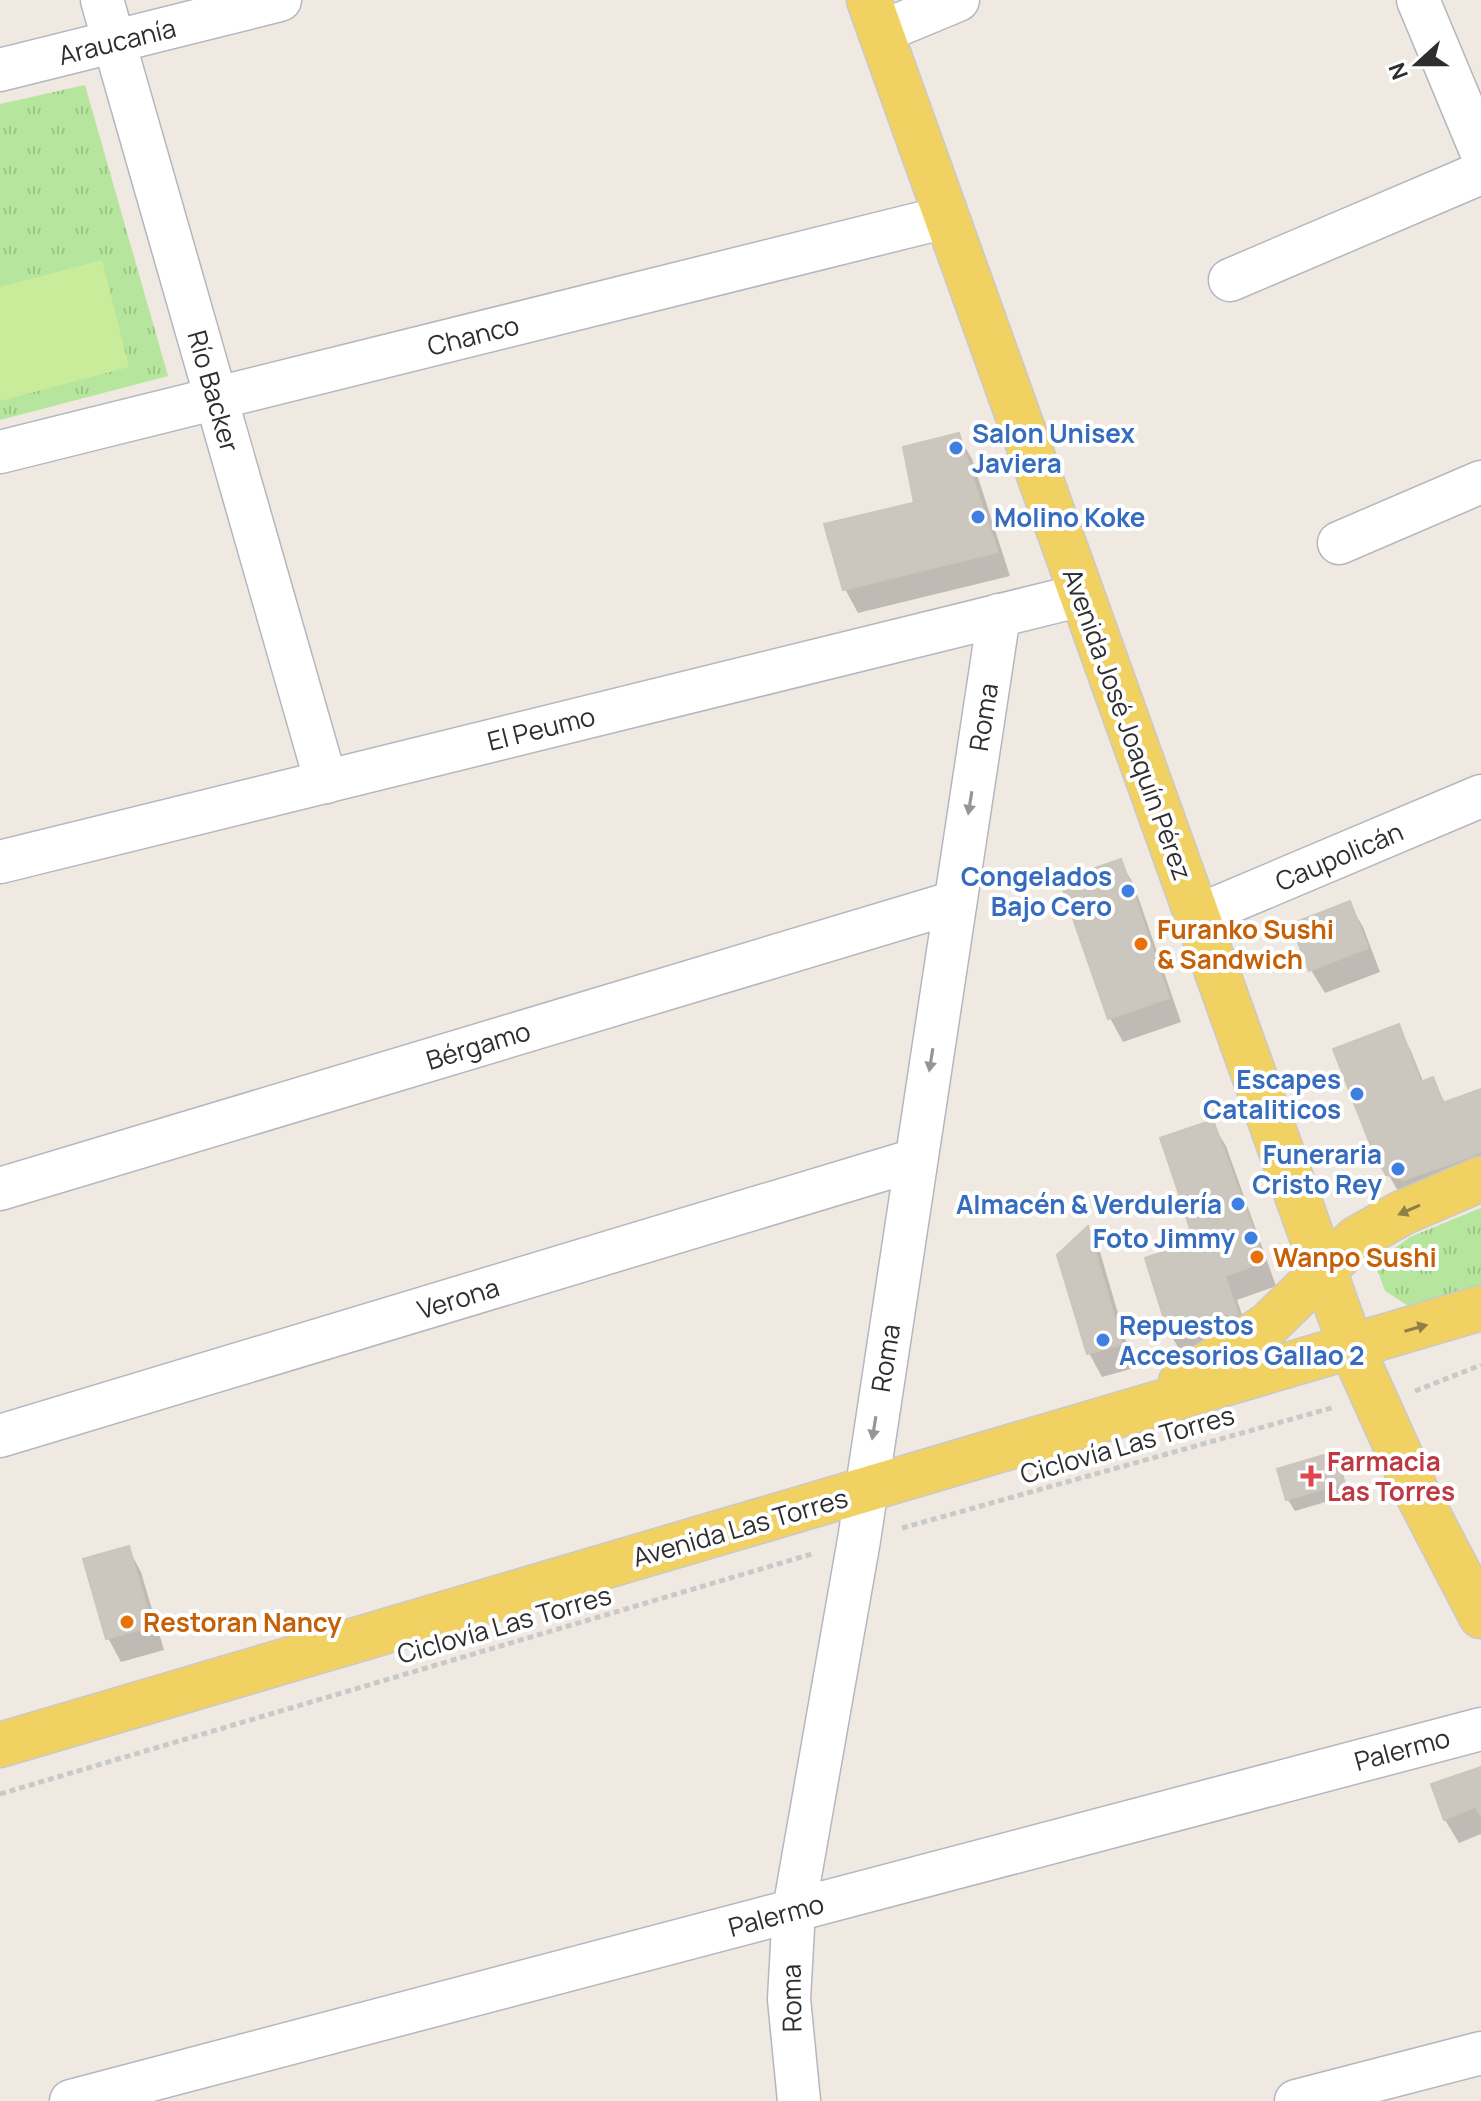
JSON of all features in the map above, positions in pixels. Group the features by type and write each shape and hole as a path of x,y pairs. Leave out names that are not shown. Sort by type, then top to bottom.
{"main road":[{"name":"Avenida José Joaquín Pérez","path":"875,16 1351,1346 1418,1495 1481,1616"},
{"path":"1122,1415 1245,1343 1288,1308 1356,1239 1381,1224 1481,1179"},
{"name":"Avenida Las Torres","path":"0,1745 1481,1308"}],"street":[{"name":"Río Backer","path":"102,0 326,782"},
{"name":"Araucanía","path":"0,70 280,0"},
{"path":"875,16 958,0"},
{"path":"1418,0 1481,151"},
{"path":"1230,280 1481,173"},
{"name":"Chanco","path":"0,452 946,217"},
{"path":"1339,543 1481,482"},
{"name":"El Peumo","path":"0,862 1082,595"},
{"name":"Roma","path":"799,2101 789,1999 794,1910 859,1540 999,615"},
{"name":"Caupolicán","path":"1197,916 1481,796"},
{"name":"Bérgamo","path":"0,1189 955,902"},
{"name":"Verona","path":"0,1436 915,1160"},
{"name":"Palermo","path":"71,2101 1481,1729"},
{"path":"1296,2101 1481,2053"}],"path":[{"name":"Ciclovía Las Torres","path":"0,1794 859,1540 1326,1409 1422,1390 1481,1365"}],"green space":[{"path":"85,85 168,376 0,420 0,104"},
{"path":"102,260 129,367 0,401 0,287"},
{"path":"1481,1208 1481,1288 1413,1309 1385,1291 1375,1263 1410,1237"}],"building":[{"path":"959,433 976,488 914,503 903,447"},
{"path":"976,488 998,552 843,590 824,524"},
{"path":"1121,859 1138,906 1076,927 1060,880"},
{"path":"1350,901 1368,948 1309,971 1291,924"},
{"path":"1138,906 1169,998 1108,1019 1076,927"},
{"path":"1399,1024 1421,1083 1356,1108 1333,1049"},
{"path":"1433,1077 1451,1123 1374,1154 1356,1108"},
{"path":"1481,1089 1481,1152 1464,1159 1442,1103"},
{"path":"1213,1120 1230,1167 1176,1185 1160,1138"},
{"path":"1451,1123 1464,1159 1404,1180 1386,1175 1374,1154"},
{"path":"1230,1167 1247,1212 1191,1232 1176,1185"},
{"path":"1247,1212 1264,1262 1209,1282 1191,1232"},
{"path":"1088,1226 1122,1344 1087,1354 1057,1255"},
{"path":"1195,1242 1209,1282 1225,1276 1238,1314 1201,1326 1176,1248"},
{"path":"1176,1248 1201,1326 1169,1335 1145,1258"},
{"name":"Farmacia Las Torres","path":"1327,1454 1337,1460 1344,1483 1286,1500 1277,1469"},
{"path":"129,1546 152,1626 106,1639 83,1559"},
{"path":"1481,1767 1481,1816 1475,1807 1444,1820 1431,1784"}],"place":[{"name":"Salon Unisex Javiera","path":"956,448"},
{"name":"Molino Koke","path":"978,517"},
{"name":"Congelados Bajo Cero","path":"1128,891"},
{"name":"Furanko Sushi & Sandwich","path":"1141,944"},
{"name":"Escapes Cataliticos","path":"1357,1094"},
{"name":"Funeraria Cristo Rey","path":"1398,1169"},
{"name":"Almacén & Verdulería","path":"1238,1204"},
{"name":"Foto Jimmy","path":"1251,1238"},
{"name":"Wanpo Sushi","path":"1257,1257"},
{"name":"Repuestos Accesorios Gallao 2","path":"1103,1340"},
{"name":"Farmacia Las Torres","path":"1311,1476"},
{"name":"Restoran Nancy","path":"127,1622"}]}
